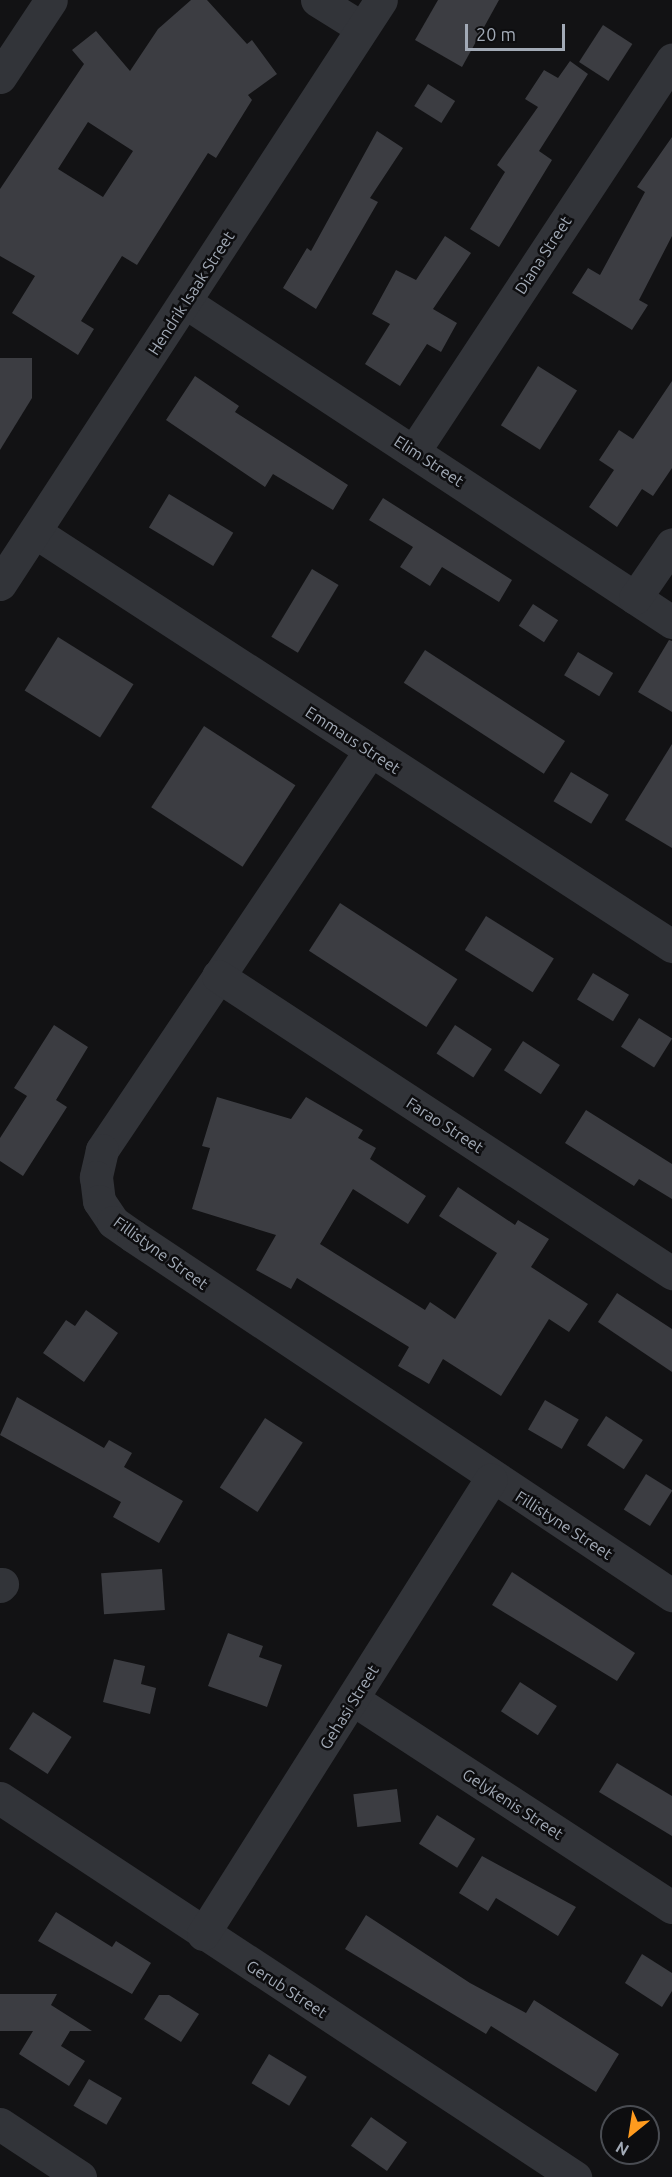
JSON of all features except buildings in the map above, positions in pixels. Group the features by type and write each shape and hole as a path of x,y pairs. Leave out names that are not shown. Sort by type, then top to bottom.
{"street":[{"path":"0,77 51,0"},
{"path":"316,0 362,28"},
{"name":"Hendrik Isaak Street","path":"0,584 381,0"},
{"name":"Diana Street","path":"414,451 672,59"},
{"name":"Elim Street","path":"185,302 672,622"},
{"name":"Emmaus Street","path":"35,532 672,946"},
{"path":"635,598 672,544"},
{"name":"Fillistyne Street","path":"370,751 102,1150 96,1177 99,1201 113,1222 133,1236 491,1479 672,1595"},
{"name":"Farao Street","path":"218,976 672,1274"},
{"name":"Gehasi Street","path":"203,1934 354,1700 491,1479"},
{"name":"Gelykenis Street","path":"354,1700 672,1907"},
{"name":"Gerub Street","path":"0,1798 203,1934 575,2177"},
{"path":"0,2124 80,2177"}]}
